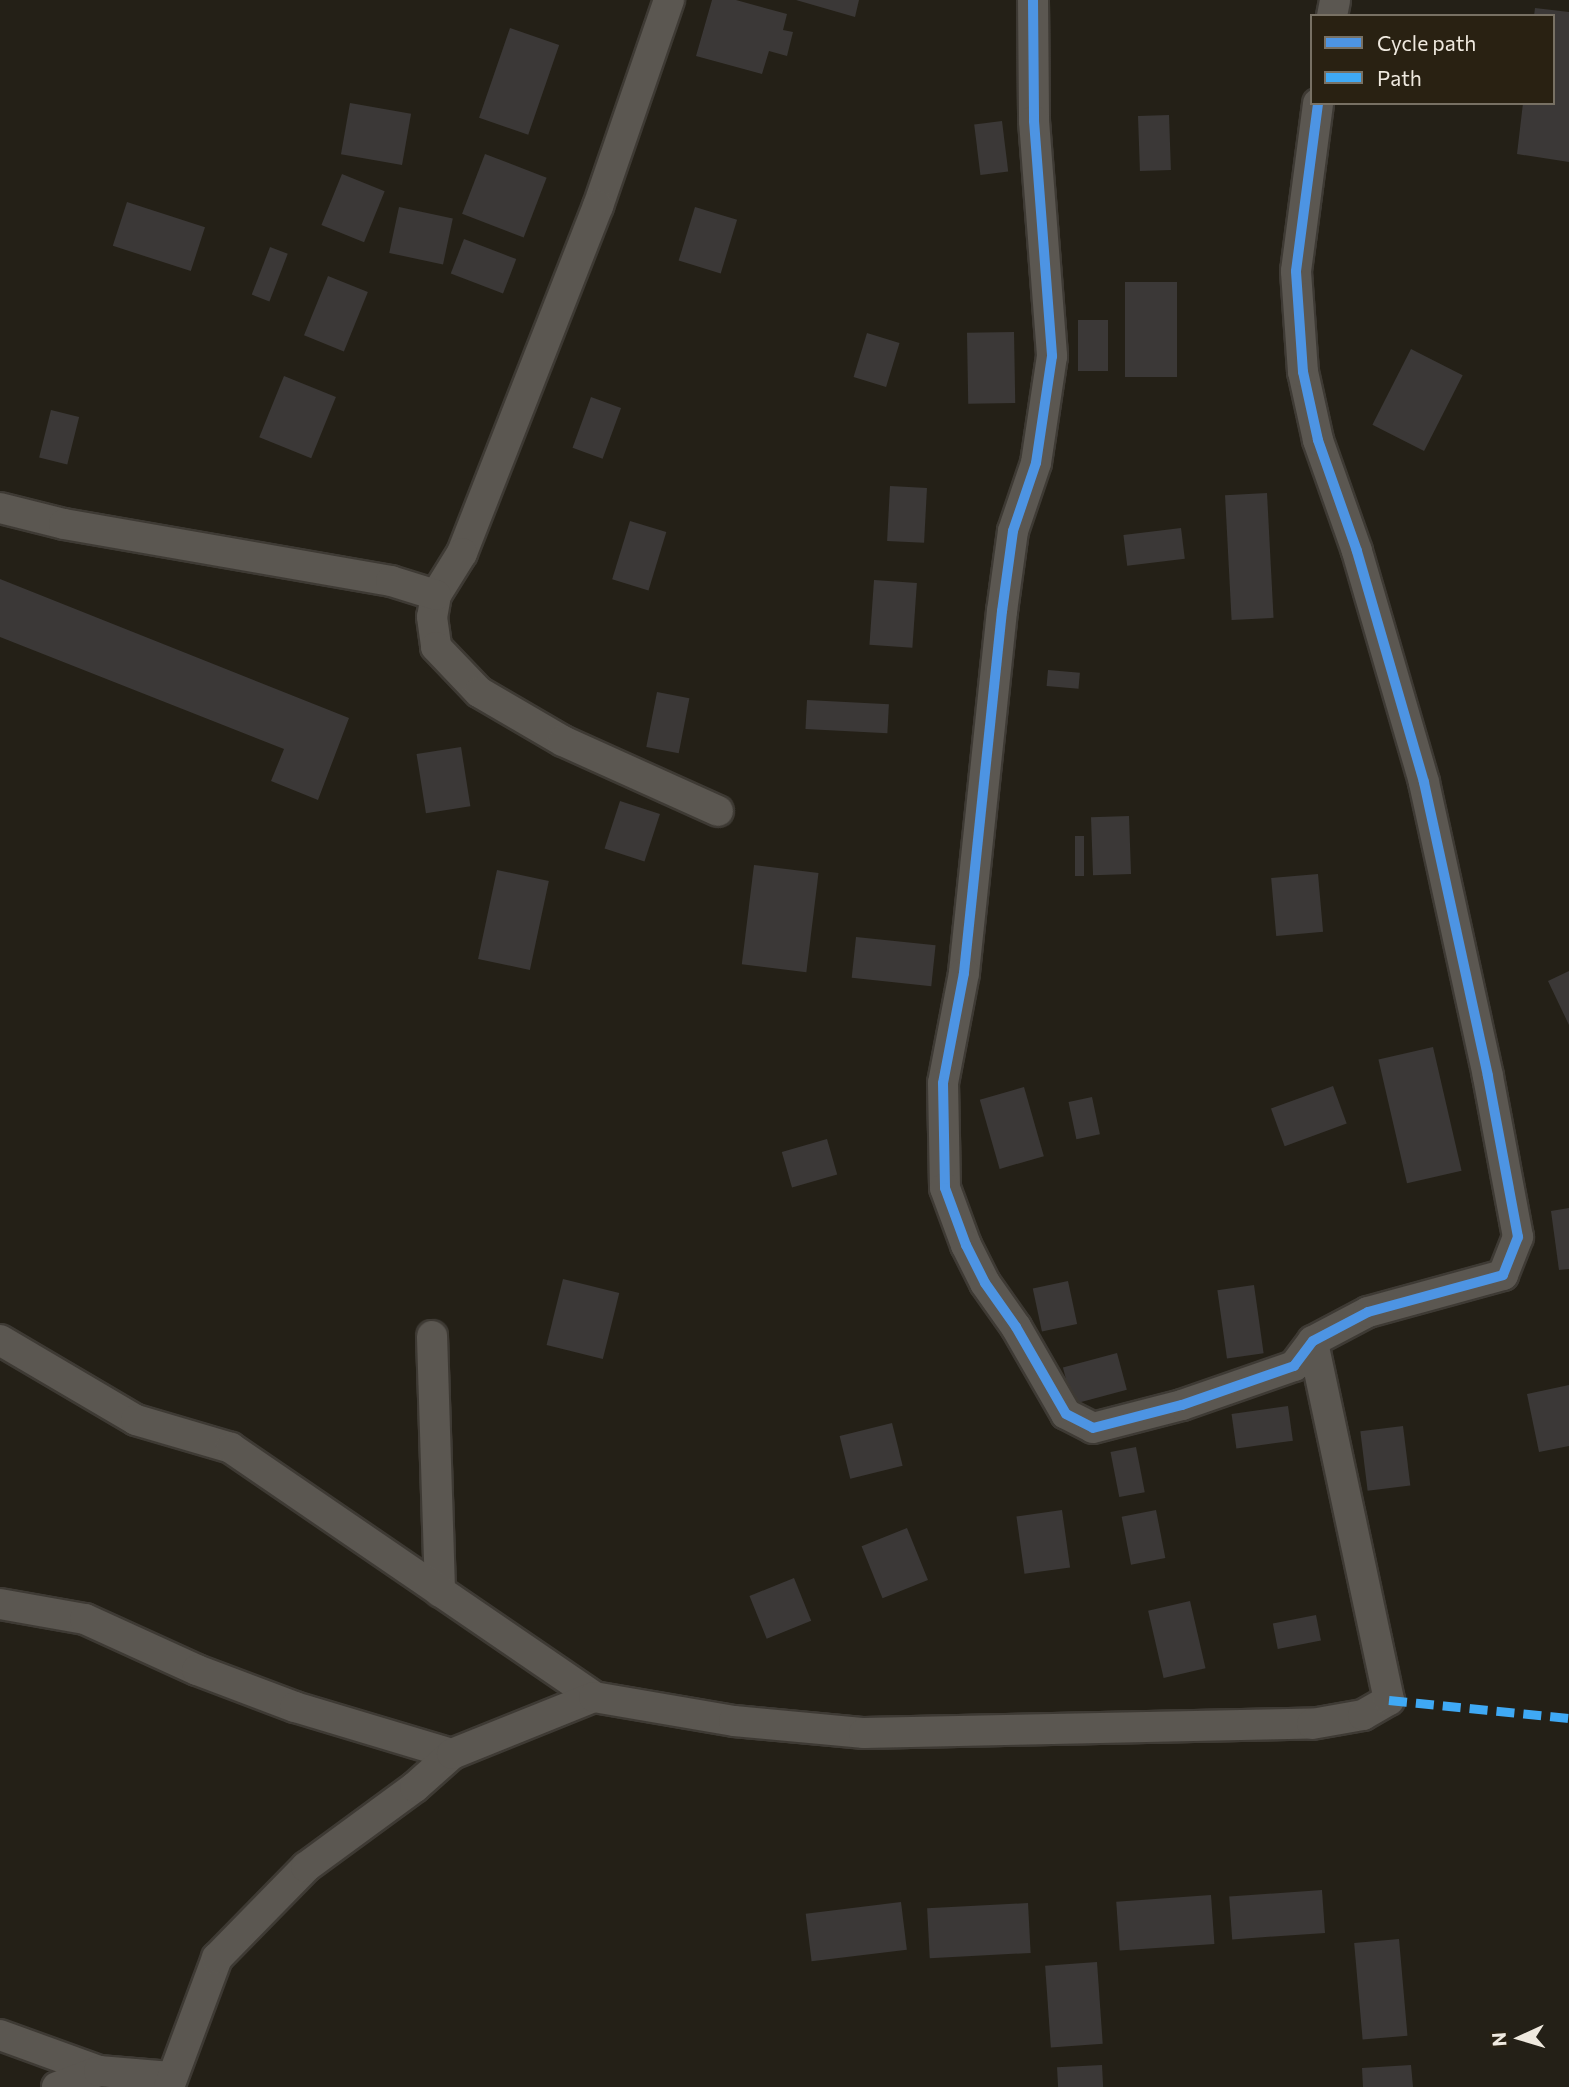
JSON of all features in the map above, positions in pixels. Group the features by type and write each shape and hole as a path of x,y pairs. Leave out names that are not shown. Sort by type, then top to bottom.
{"street":[{"path":"669,0 598,206 462,553 436,595 432,617 436,647 479,692 564,741 718,811"},
{"path":"1033,0 1034,121 1052,356 1036,463 1013,531 1002,611 964,973 943,1083 945,1188 966,1245 985,1283 1016,1327 1066,1414 1093,1428 1182,1405 1294,1366 1313,1341 1368,1312 1503,1275 1518,1237 1488,1076 1424,782 1357,551 1318,440 1303,372 1296,271 1318,105"},
{"path":"0,508 64,524 391,581 436,595"},
{"path":"432,1336 440,1592"},
{"path":"0,1340 136,1420 231,1448 594,1697 734,1721 864,1733 1312,1724 1363,1715 1389,1700 1313,1341"},
{"path":"0,1604 85,1619 197,1670 295,1707 452,1754"},
{"path":"0,2035 99,2071 170,2082 217,1958 306,1867 415,1787 452,1754 594,1697"},
{"path":"57,2087 99,2071"}],"building":[{"path":"712,0 736,0 787,14 783,30 793,32 787,56 769,51 762,74 696,56"},
{"path":"796,0 859,0 855,17"},
{"path":"1535,8 1569,12 1569,162 1517,154 1523,105 1555,105 1555,14 1534,14"},
{"path":"510,28 559,45 528,135 479,118"},
{"path":"350,103 411,114 402,165 341,154"},
{"path":"1169,115 1171,170 1140,171 1138,116"},
{"path":"1002,121 1008,172 980,175 974,124"},
{"path":"485,154 547,178 524,237 462,214"},
{"path":"342,174 385,191 364,242 321,225"},
{"path":"127,202 205,227 191,271 113,246"},
{"path":"399,207 453,218 443,264 389,253"},
{"path":"695,207 737,220 721,273 679,261"},
{"path":"464,239 516,259 503,294 451,274"},
{"path":"270,247 288,254 269,301 252,295"},
{"path":"328,276 368,292 344,351 304,335"},
{"path":"1125,282 1177,282 1177,377 1125,377"},
{"path":"1078,320 1108,320 1108,371 1078,371"},
{"path":"1014,332 1015,403 968,404 967,333"},
{"path":"867,333 900,343 886,387 854,377"},
{"path":"1411,349 1463,375 1424,451 1372,425"},
{"path":"284,376 336,397 311,458 259,437"},
{"path":"591,397 621,408 603,459 573,448"},
{"path":"51,410 79,417 67,465 39,458"},
{"path":"890,486 927,488 924,543 887,541"},
{"path":"1267,493 1274,618 1232,620 1225,495"},
{"path":"630,521 666,532 649,590 612,579"},
{"path":"1181,528 1185,559 1127,566 1123,535"},
{"path":"0,579 349,718 318,800 271,781 284,749 0,637"},
{"path":"874,580 917,583 912,648 869,645"},
{"path":"1048,670 1080,673 1078,689 1047,686"},
{"path":"657,692 689,698 679,753 646,747"},
{"path":"807,700 889,704 887,733 805,729"},
{"path":"461,747 470,806 426,813 417,754"},
{"path":"620,801 660,814 644,862 605,849"},
{"path":"1129,816 1131,874 1093,875 1091,817"},
{"path":"1075,836 1084,836 1084,876 1075,876"},
{"path":"754,865 819,873 806,972 742,964"},
{"path":"497,870 549,881 530,970 478,959"},
{"path":"1318,874 1323,932 1276,936 1271,878"},
{"path":"856,937 936,945 931,986 852,978"},
{"path":"1569,971 1569,1025 1548,981"},
{"path":"1433,1047 1462,1171 1407,1183 1378,1060"},
{"path":"1333,1086 1347,1124 1285,1146 1271,1109"},
{"path":"1024,1087 1044,1156 1000,1169 980,1100"},
{"path":"1092,1097 1100,1134 1076,1139 1069,1102"},
{"path":"827,1139 837,1175 792,1188 782,1152"},
{"path":"1569,1208 1569,1269 1559,1270 1551,1211"},
{"path":"563,1279 619,1293 603,1359 547,1345"},
{"path":"1068,1281 1077,1324 1042,1332 1033,1288"},
{"path":"1254,1285 1264,1353 1227,1358 1217,1290"},
{"path":"1117,1353 1127,1390 1073,1404 1063,1367"},
{"path":"1569,1385 1569,1446 1539,1452 1527,1394"},
{"path":"1288,1406 1293,1441 1236,1449 1232,1414"},
{"path":"892,1423 903,1466 850,1479 840,1436"},
{"path":"1403,1426 1410,1486 1368,1491 1360,1431"},
{"path":"1136,1447 1145,1492 1119,1497 1110,1452"},
{"path":"1062,1510 1070,1567 1025,1574 1016,1516"},
{"path":"1156,1510 1165,1558 1131,1565 1122,1517"},
{"path":"907,1528 928,1580 883,1598 862,1546"},
{"path":"794,1578 811,1621 767,1639 749,1596"},
{"path":"1190,1601 1206,1668 1164,1678 1148,1611"},
{"path":"1316,1615 1321,1641 1278,1649 1273,1623"},
{"path":"1322,1890 1325,1933 1232,1939 1229,1896"},
{"path":"1211,1895 1214,1944 1120,1951 1116,1902"},
{"path":"901,1902 907,1950 812,1961 806,1914"},
{"path":"1028,1903 1031,1953 930,1958 927,1908"},
{"path":"1399,1939 1407,2036 1363,2040 1354,1943"},
{"path":"1097,1962 1103,2044 1051,2047 1045,1966"},
{"path":"1102,2065 1103,2087 1058,2087 1057,2067"},
{"path":"1411,2065 1413,2087 1363,2087 1362,2068"}],"marked path":[{"path":"1389,1700 1569,1718"}],"cycle path":[{"path":"1033,0 1034,121 1052,356 1036,463 1013,531 1002,611 964,973 943,1083 945,1188 966,1245 985,1283 1016,1327 1066,1414 1093,1428 1182,1405 1294,1366 1313,1341 1368,1312 1503,1275 1518,1237 1488,1076 1424,782 1357,551 1318,440 1303,372 1296,271 1318,105"}]}
